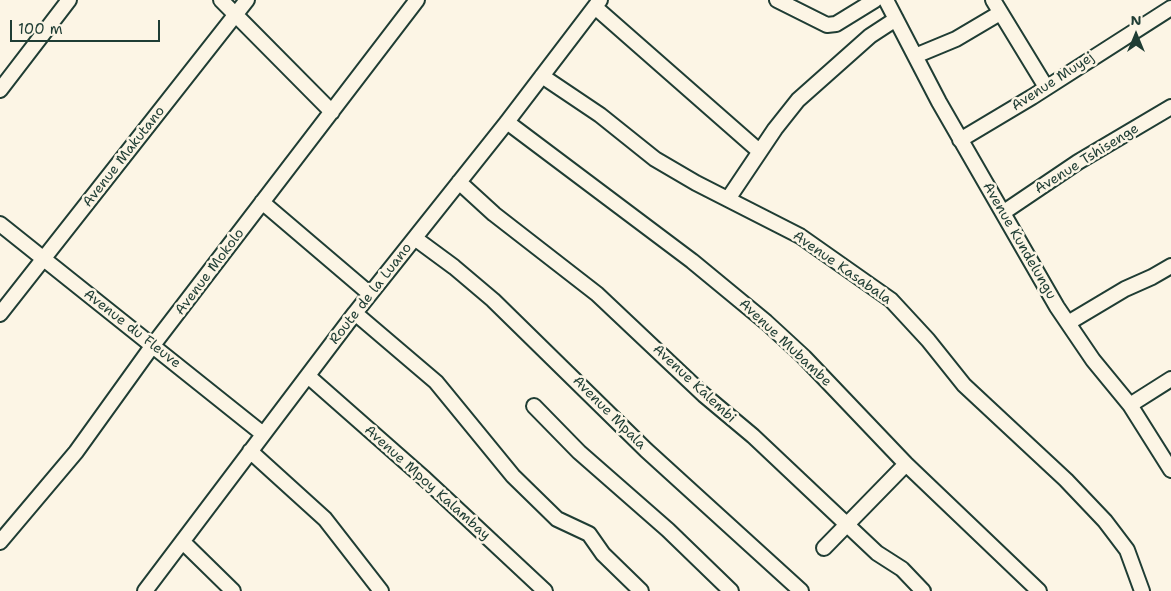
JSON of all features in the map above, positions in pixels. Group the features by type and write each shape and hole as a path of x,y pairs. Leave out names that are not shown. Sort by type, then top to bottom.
{"street":[{"path":"0,90 69,0"},
{"path":"222,0 332,112"},
{"name":"Avenue Makutano","path":"0,314 247,0"},
{"name":"Avenue Mokolo","path":"0,542 76,452 153,345 417,0"},
{"path":"777,0 827,25 836,24 875,0"},
{"name":"Avenue Kundelungu","path":"886,0 960,140 1068,323 1093,360 1130,405 1171,470"},
{"path":"992,0 1046,87"},
{"path":"598,3 759,151"},
{"name":"Route de la Luano","path":"145,591 355,313 416,239 598,3"},
{"name":"Avenue Muyej","path":"960,140 1171,8"},
{"path":"915,56 956,39 1000,13"},
{"path":"728,199 759,151 807,90 870,36 896,18"},
{"name":"Avenue Kasabala","path":"542,76 600,115 655,158 728,199 800,236 891,300 928,340 964,385 1066,480 1105,520 1127,550 1142,591"},
{"name":"Avenue Tshisenge","path":"1004,212 1078,162 1171,107"},
{"name":"Avenue Mubambe","path":"507,122 692,262 766,322 804,357 906,464 1039,591"},
{"name":"Avenue Kalembi","path":"460,182 494,214 597,294 704,395 848,524 877,553 902,569 922,591"},
{"path":"262,202 370,294"},
{"name":"Avenue du Fleuve","path":"0,224 263,434"},
{"name":"Avenue Mpala","path":"416,239 493,300 646,450 801,591"},
{"path":"1068,323 1124,289 1152,277 1171,266"},
{"path":"355,313 436,382 513,476 557,519 589,534 602,554 642,591"},
{"name":"Avenue Mpoy Kalambay","path":"308,376 425,480 545,591"},
{"path":"1130,405 1171,379"},
{"path":"534,406 580,452 668,530 731,591"},
{"path":"250,451 325,519 381,591"},
{"path":"824,548 906,464"},
{"path":"183,542 233,591"}]}
